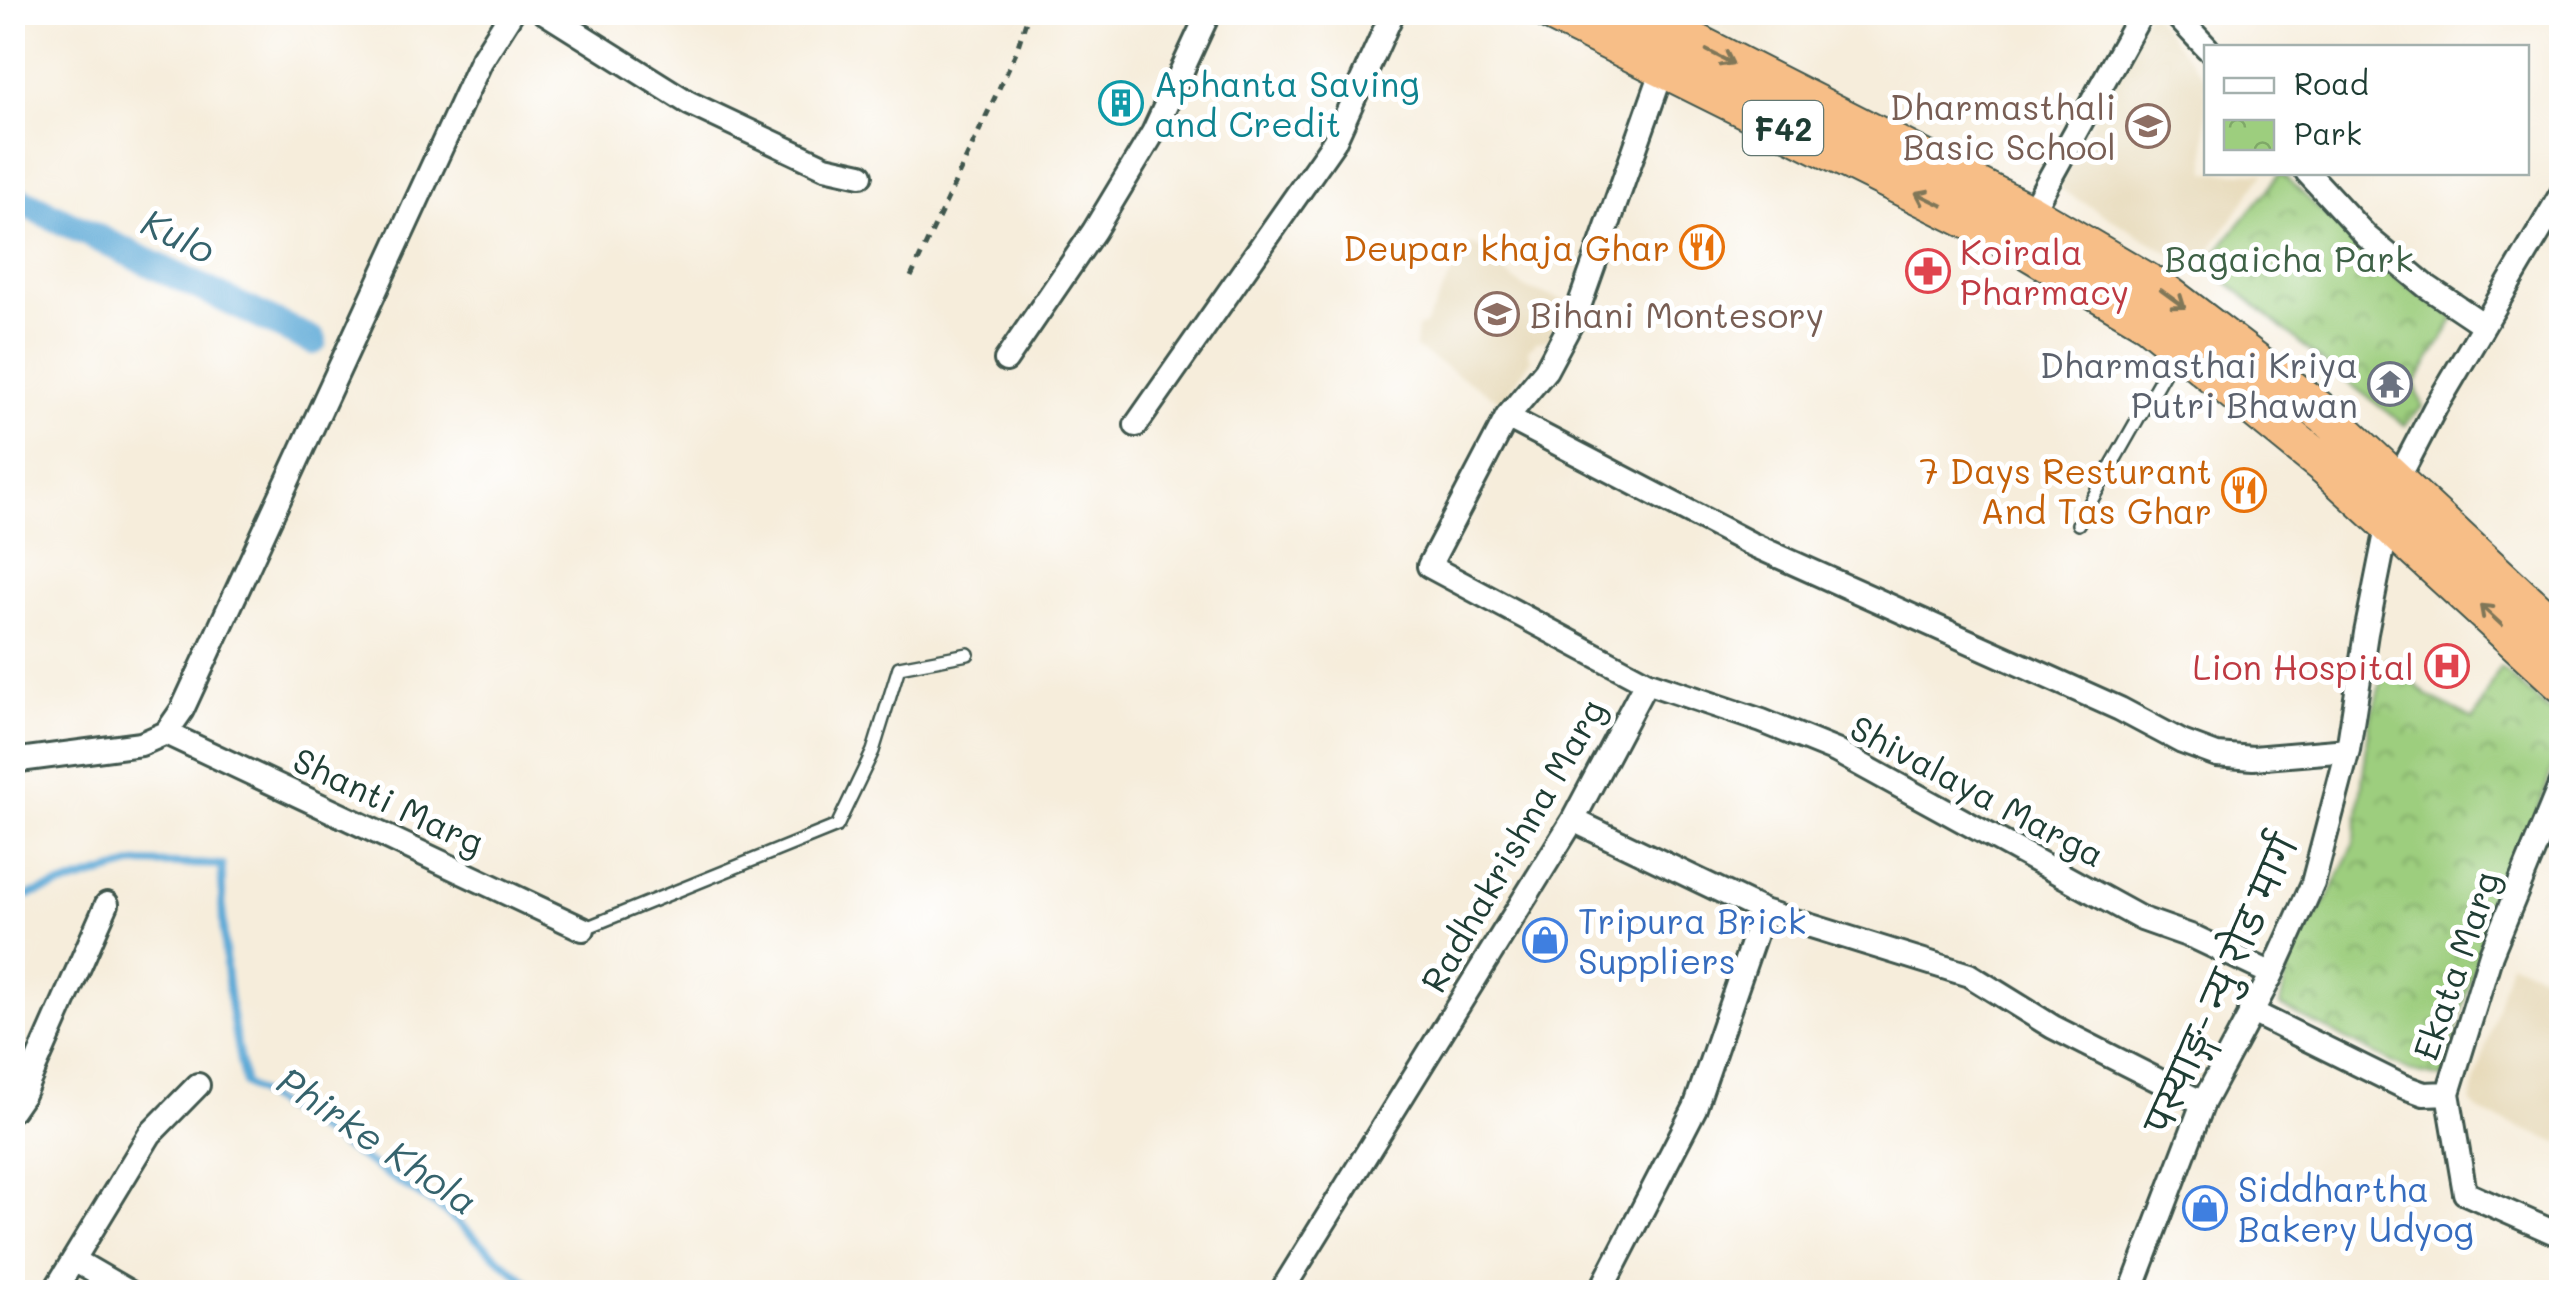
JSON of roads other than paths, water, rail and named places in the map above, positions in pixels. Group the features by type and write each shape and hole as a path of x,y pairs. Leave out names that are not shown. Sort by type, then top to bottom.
{"highway":[{"name":"F42","path":"1550,12 1670,52 2022,228 2165,292 2326,416 2558,626"},
{"name":"F42","path":"1634,12 1670,52"},
{"name":"F42","path":"2022,228 2089,284 2180,346 2276,422 2562,683"}],"street":[{"path":"12,761 120,748 166,733 200,675 481,61 512,12"},
{"path":"544,12 689,103 825,166 861,175"},
{"path":"1006,360 1094,232 1153,134 1209,12"},
{"path":"1136,425 1334,142 1393,12"},
{"path":"2022,228 2142,12"},
{"path":"2173,12 2204,45"},
{"name":"Radhakrishna Marg","path":"1281,1292 1574,820 1646,682 1429,566 1508,418 1546,370 1577,312 1670,52"},
{"path":"2311,175 2367,237 2426,286 2484,325"},
{"name":"पस्याङ्ग- न्यु रोड मार्ग","path":"2131,1292 2203,1103 2272,974 2313,883 2348,750 2396,483 2434,408 2562,193"},
{"path":"1508,418 1749,543 2105,702 2182,742 2217,755 2253,758 2348,750"},
{"name":"Shivalaya Marga","path":"1646,682 1836,751 2142,918 2272,974"},
{"name":"Shanti Marg","path":"166,733 584,930"},
{"name":"Ekata Marg","path":"2562,781 2491,954 2448,1093 2465,1193 2562,1236"},
{"path":"1574,820 1763,912 1969,976 2053,1027 2203,1103"},
{"path":"12,1110 23,1094 107,904"},
{"path":"1607,1291 1695,1108 1763,912"},
{"path":"2250,1012 2402,1086 2424,1094 2448,1093"},
{"path":"54,1292 150,1134 198,1085"},
{"path":"74,1260 129,1292"}],"lane":[{"path":"2078,524 2180,346"},
{"path":"584,930 836,826 873,750 899,667 968,654"}],"waterway":[{"name":"Kulo","path":"12,197 313,341"},
{"name":"Phirke Khola","path":"12,900 138,863 222,865 227,975 245,1084 444,1211 538,1292"}],"place":[{"name":"Aphanta Saving and Credit","path":"1121,103"},
{"name":"Dharmasthali Basic School","path":"2148,126"},
{"name":"Deupar khaja Ghar","path":"1702,247"},
{"name":"Koirala Pharmacy","path":"1928,271"},
{"name":"Bihani Montesory","path":"1497,314"},
{"name":"Dharmasthai Kriya Putri Bhawan","path":"2390,384"},
{"name":"7 Days Resturant And Tas Ghar","path":"2244,490"},
{"name":"Lion Hospital","path":"2447,666"},
{"name":"Tripura Brick Suppliers","path":"1545,940"},
{"name":"Siddhartha Bakery Udyog","path":"2205,1208"}],"park label":[{"name":"Bagaicha Park","path":"2289,258"}]}
